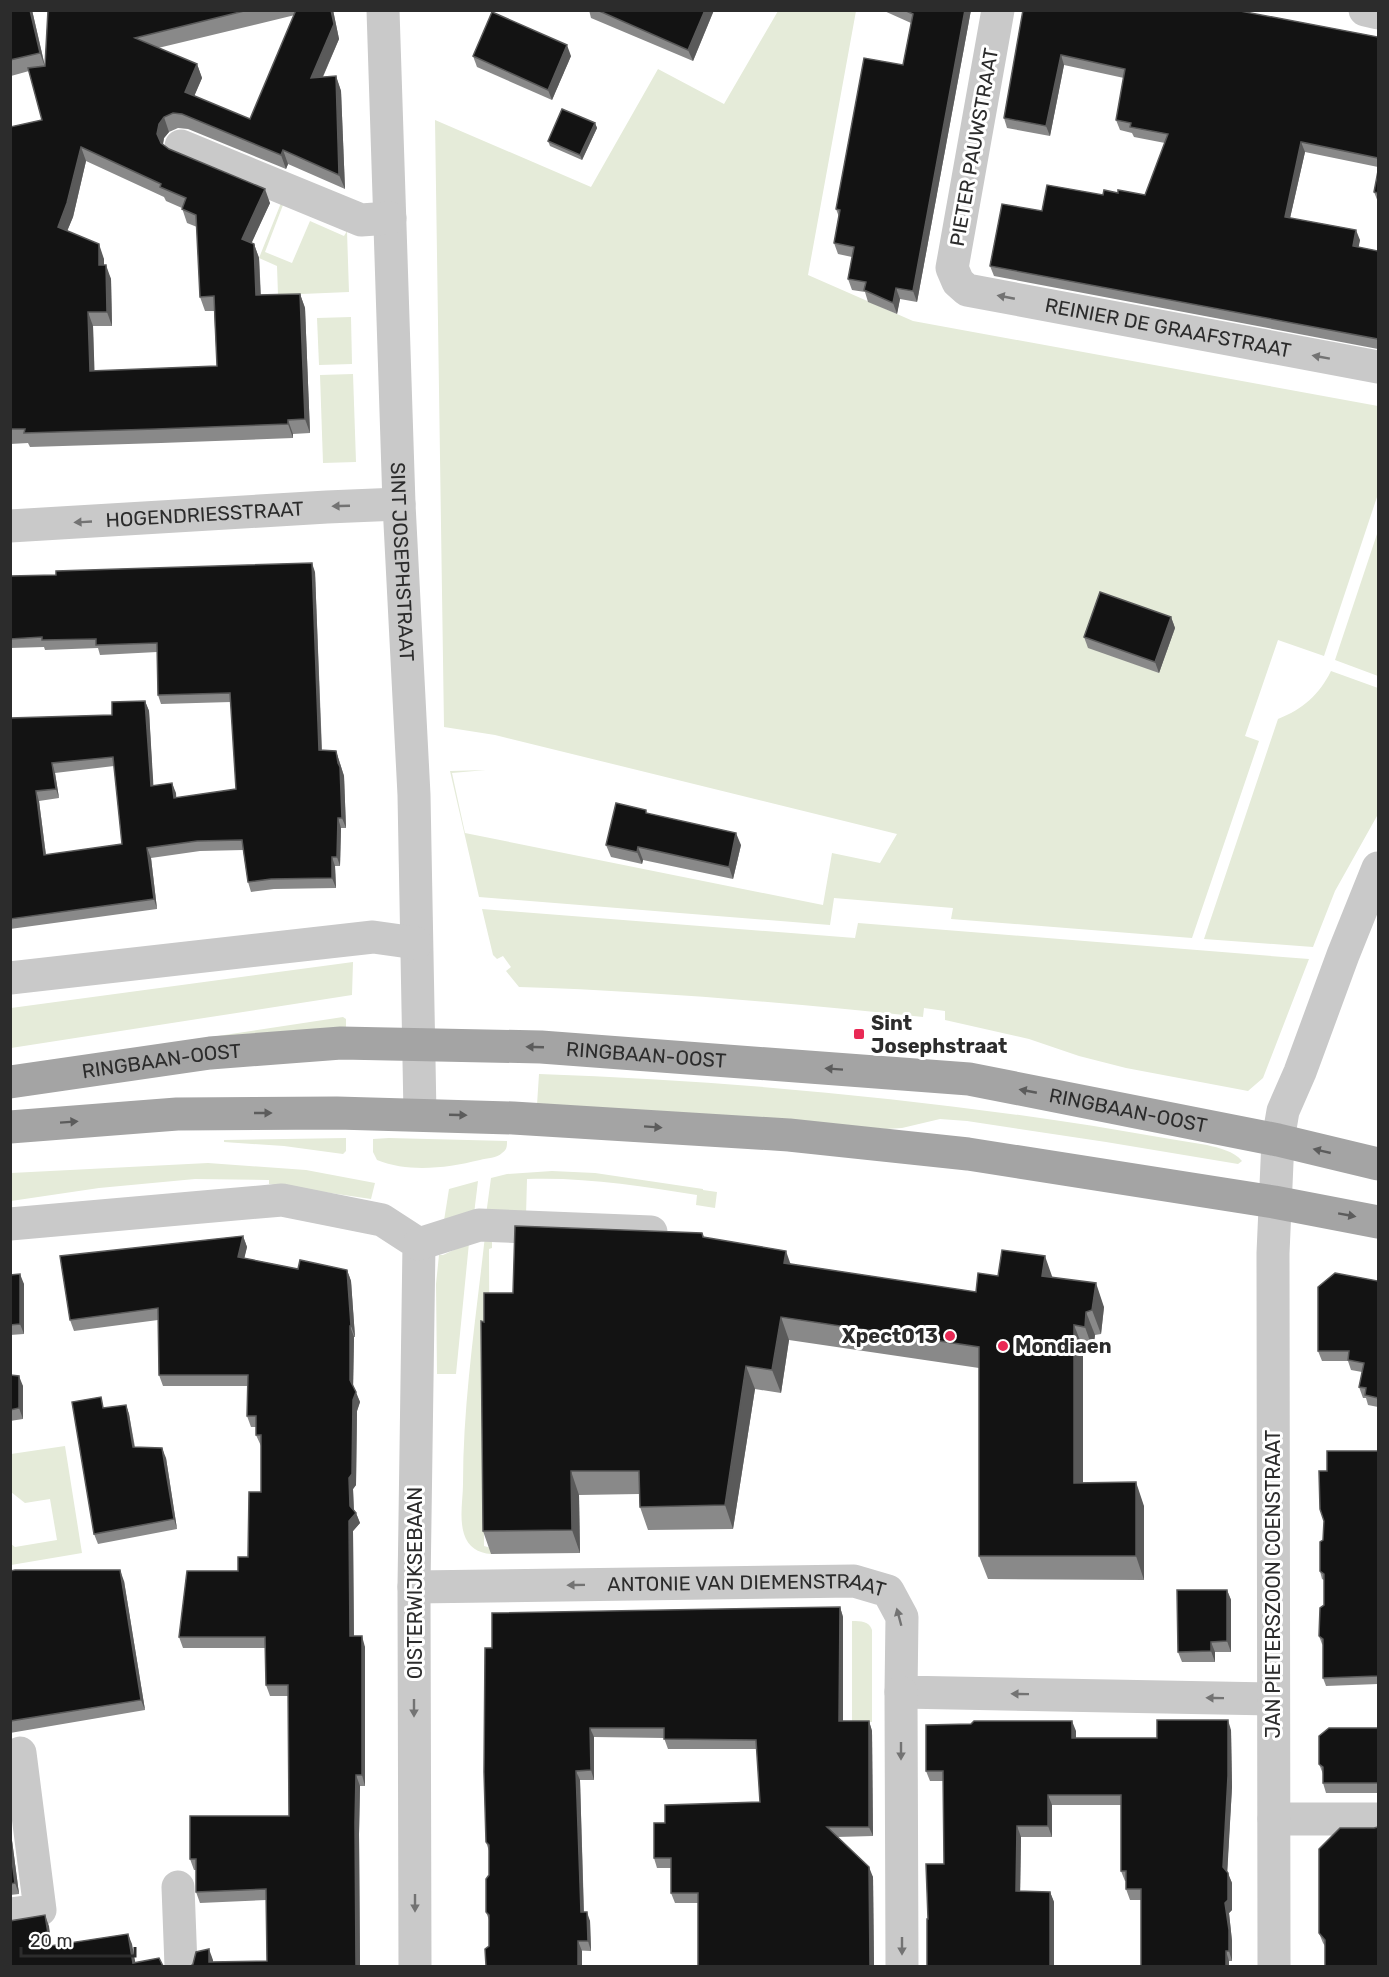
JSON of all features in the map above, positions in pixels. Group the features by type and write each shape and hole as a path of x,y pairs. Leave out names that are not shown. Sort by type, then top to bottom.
{"main road":[{"name":"RINGBAAN-OOST","path":"10,1082 210,1053 341,1043 541,1047 969,1079 1278,1140 1378,1164"},
{"path":"10,1127 177,1114 420,1114 536,1119 813,1138 968,1154 1274,1202 1378,1222"}],"street":[{"name":"SINT JOSEPHSTRAAT","path":"383,10 399,504 414,795 420,1114"},
{"name":"PIETER PAUWSTRAAT","path":"958,282 952,268 998,10"},
{"path":"1365,10 1378,13"},
{"path":"181,146 361,220 390,218"},
{"name":"REINIER DE GRAAFSTRAAT","path":"958,282 968,290 1378,367"},
{"name":"HOGENDRIESSTRAAT","path":"10,526 399,504"},
{"path":"1274,1202 1278,1140 1283,1111 1300,1072 1342,955 1378,868"},
{"path":"10,978 374,936 416,943"},
{"path":"10,1224 282,1200 382,1220 419,1244 479,1225 678,1233"},
{"name":"JAN PIETERSZOON COENSTRAAT","path":"1274,1202 1274,1966"},
{"name":"OISTERWIJKSEBAAN","path":"415,1966 414,1587 419,1244"},
{"name":"ANTONIE VAN DIEMENSTRAAT","path":"414,1587 854,1581 888,1591 902,1617 902,1966"},
{"path":"901,1692 1273,1699"},
{"path":"10,1914 40,1910 20,1753"},
{"path":"1274,1819 1378,1819"},
{"path":"178,1887 181,1966"}],"green space":[{"path":"778,11 856,11 808,275 913,321 1378,406 1378,494 1324,656 1278,640 1245,736 1259,741 1192,938 951,919 953,908 834,898 830,925 479,897 450,771 486,770 452,773 465,833 823,905 832,853 880,863 897,834 495,735 444,727 435,120 591,187 658,69 724,104"},
{"path":"281,203 283,205 265,252 292,263 310,221 344,236 347,231 349,292 278,295 277,266 259,258"},
{"path":"351,317 352,364 319,365 317,318"},
{"path":"353,374 356,462 323,463 320,375"},
{"path":"1378,531 1378,676 1335,660"},
{"path":"1331,671 1378,688 1377,816 1335,891 1313,947 1204,939 1278,719 1295,711 1309,700"},
{"path":"482,909 855,938 858,923 1309,959 1263,1078 1248,1091 1126,1068 1079,1056 1029,1039 945,1020 945,1011 924,1008 923,1017 721,998 519,987 506,971 511,967 503,956 497,959 493,955"},
{"path":"353,962 352,995 11,1048 11,1008"},
{"path":"343,1017 346,1019 346,1035 151,1046"},
{"path":"539,1074 668,1080 926,1103 1073,1123 1207,1145 1231,1152 1242,1161 1238,1164 967,1121 940,1119 902,1128 886,1129 537,1105"},
{"path":"346,1138 346,1151 343,1154 284,1146 224,1142 224,1140"},
{"path":"373,1139 507,1141 507,1143 505,1151 495,1157 454,1165 415,1168 377,1160 373,1152"},
{"path":"208,1163 306,1170 375,1183 371,1199 269,1184 269,1180 195,1179 99,1188 11,1201 11,1173"},
{"path":"552,1171 595,1173 717,1192 715,1208 696,1205 697,1195 633,1185 527,1179 526,1216 486,1215 491,1178 507,1174"},
{"path":"478,1181 474,1214 443,1227 449,1189"},
{"path":"492,1235 492,1248 489,1249 490,1495 484,1532 484,1546 491,1548 491,1554 478,1551 471,1546 464,1534 461,1515 465,1422 471,1360 485,1236"},
{"path":"469,1243 456,1374 437,1374 436,1284 439,1255"},
{"path":"65,1446 82,1553 11,1565 11,1544 15,1547 57,1540 50,1499 25,1503 11,1492 11,1454"},
{"path":"852,1621 867,1623 872,1630 872,1722 852,1722"}],"building":[{"path":"10,10 30,10 40,53 10,60"},
{"path":"48,10 248,10 135,38 197,64 185,92 250,119 296,10 331,10 334,24 311,78 336,76 339,175 283,150 281,155 182,114 173,113 164,117 159,124 157,134 161,143 169,149 265,189 242,239 254,244 256,295 300,294 305,419 288,420 288,424 156,429 24,433 25,429 10,429 10,127 42,120 28,68 45,66","holes":["81,147 161,184 160,187 186,198 182,209 196,215 200,297 214,296 217,366 90,371 88,312 107,312 106,265 99,265 99,244 58,227 67,203"]},
{"path":"597,10 705,10 688,50"},
{"path":"904,10 965,10 913,291 896,288 893,303 864,290 866,282 848,279 854,247 834,243 840,210 836,209 864,58 903,65 913,14"},
{"path":"1023,10 1235,10 1378,37 1378,158 1301,142 1285,217 1356,230 1353,246 1378,251 1378,339 990,266 1002,204 1042,211 1047,185 1103,195 1104,190 1118,193 1118,190 1145,195 1168,134 1130,127 1131,123 1116,120 1125,69 1061,55 1046,126 1004,118"},
{"path":"492,12 567,45 548,90 473,56"},
{"path":"562,109 595,123 580,155 548,141"},
{"path":"1378,171 1378,193 1374,192"},
{"path":"312,563 319,750 336,751 340,767 342,818 338,818 337,857 332,857 332,878 271,879 248,882 242,840 197,841 147,848 154,899 10,919 10,718 112,715 112,702 145,701 151,786 172,783 174,798 236,789 230,693 158,695 157,643 96,645 96,639 42,640 42,637 10,639 10,576 56,575 56,571","holes":["113,757 122,844 44,855 36,791 56,789 52,763"]},
{"path":"1100,592 1171,617 1155,662 1084,637"},
{"path":"616,803 646,810 646,813 736,833 729,867 638,847 637,852 606,845"},
{"path":"515,1226 702,1233 703,1237 786,1251 784,1263 976,1292 978,1273 998,1276 1002,1250 1045,1256 1042,1276 1096,1283 1092,1310 1086,1312 1085,1327 1074,1325 1074,1483 1136,1482 1136,1556 979,1556 979,1347 781,1317 772,1370 746,1366 725,1505 640,1507 639,1471 571,1471 572,1530 483,1531 481,1321 484,1322 484,1293 513,1293"},
{"path":"243,1236 238,1257 298,1269 300,1260 347,1270 351,1326 350,1380 356,1392 353,1400 352,1474 349,1478 350,1506 356,1513 349,1521 350,1636 362,1636 362,1775 356,1775 355,1823 356,1966 191,1966 196,1952 209,1949 209,1962 267,1961 266,1889 196,1892 196,1859 190,1859 190,1816 289,1816 288,1685 266,1685 265,1637 179,1637 187,1571 238,1571 238,1557 248,1557 249,1492 261,1492 261,1435 256,1435 256,1416 247,1416 248,1375 159,1375 158,1308 70,1320 60,1256"},
{"path":"1335,1273 1378,1281 1378,1398 1365,1395 1366,1388 1359,1387 1364,1363 1348,1360 1349,1351 1318,1351 1318,1287"},
{"path":"20,1274 20,1324 10,1325 10,1275"},
{"path":"10,1375 19,1376 19,1408 10,1410"},
{"path":"101,1397 103,1408 126,1405 133,1447 162,1448 174,1519 94,1534 72,1402"},
{"path":"1327,1451 1378,1451 1378,1676 1323,1678 1323,1639 1319,1636 1320,1608 1324,1605 1324,1574 1320,1571 1320,1542 1323,1540 1324,1521 1320,1509 1319,1471 1327,1471"},
{"path":"120,1570 141,1700 10,1721 10,1571"},
{"path":"1177,1590 1227,1590 1227,1641 1211,1642 1211,1651 1178,1652"},
{"path":"840,1607 839,1721 869,1721 869,1827 827,1827 869,1867 870,1966 698,1966 698,1893 671,1893 671,1858 654,1858 654,1823 665,1823 665,1805 760,1802 756,1740 664,1739 664,1728 590,1728 591,1770 576,1771 581,1912 587,1912 588,1941 578,1941 578,1966 486,1966 485,1949 489,1946 486,1879 489,1875 489,1845 486,1842 484,1772 485,1648 492,1648 492,1613"},
{"path":"1157,1720 1228,1720 1228,1776 1223,1867 1228,1873 1228,1900 1225,1903 1229,1951 1226,1951 1226,1966 1141,1966 1141,1889 1126,1889 1126,1871 1121,1871 1121,1795 1048,1795 1048,1826 1017,1826 1016,1891 1050,1892 1050,1966 927,1966 926,1864 944,1864 943,1771 926,1771 926,1725 971,1724 974,1721 1072,1721 1072,1738 1157,1738"},
{"path":"1329,1728 1378,1728 1378,1783 1323,1783 1323,1767 1319,1764 1319,1736"},
{"path":"1378,1827 1378,1966 1325,1966 1325,1940 1319,1933 1319,1849 1340,1828"},
{"path":"10,1846 15,1883 10,1884"},
{"path":"45,1915 50,1946 128,1934 133,1963 159,1958 163,1966 10,1966 10,1921"}],"place":[{"name":"Sint Josephstraat","path":"859,1034"},
{"name":"Xpect013","path":"950,1336"},
{"name":"Mondiaen","path":"1003,1346"}]}
